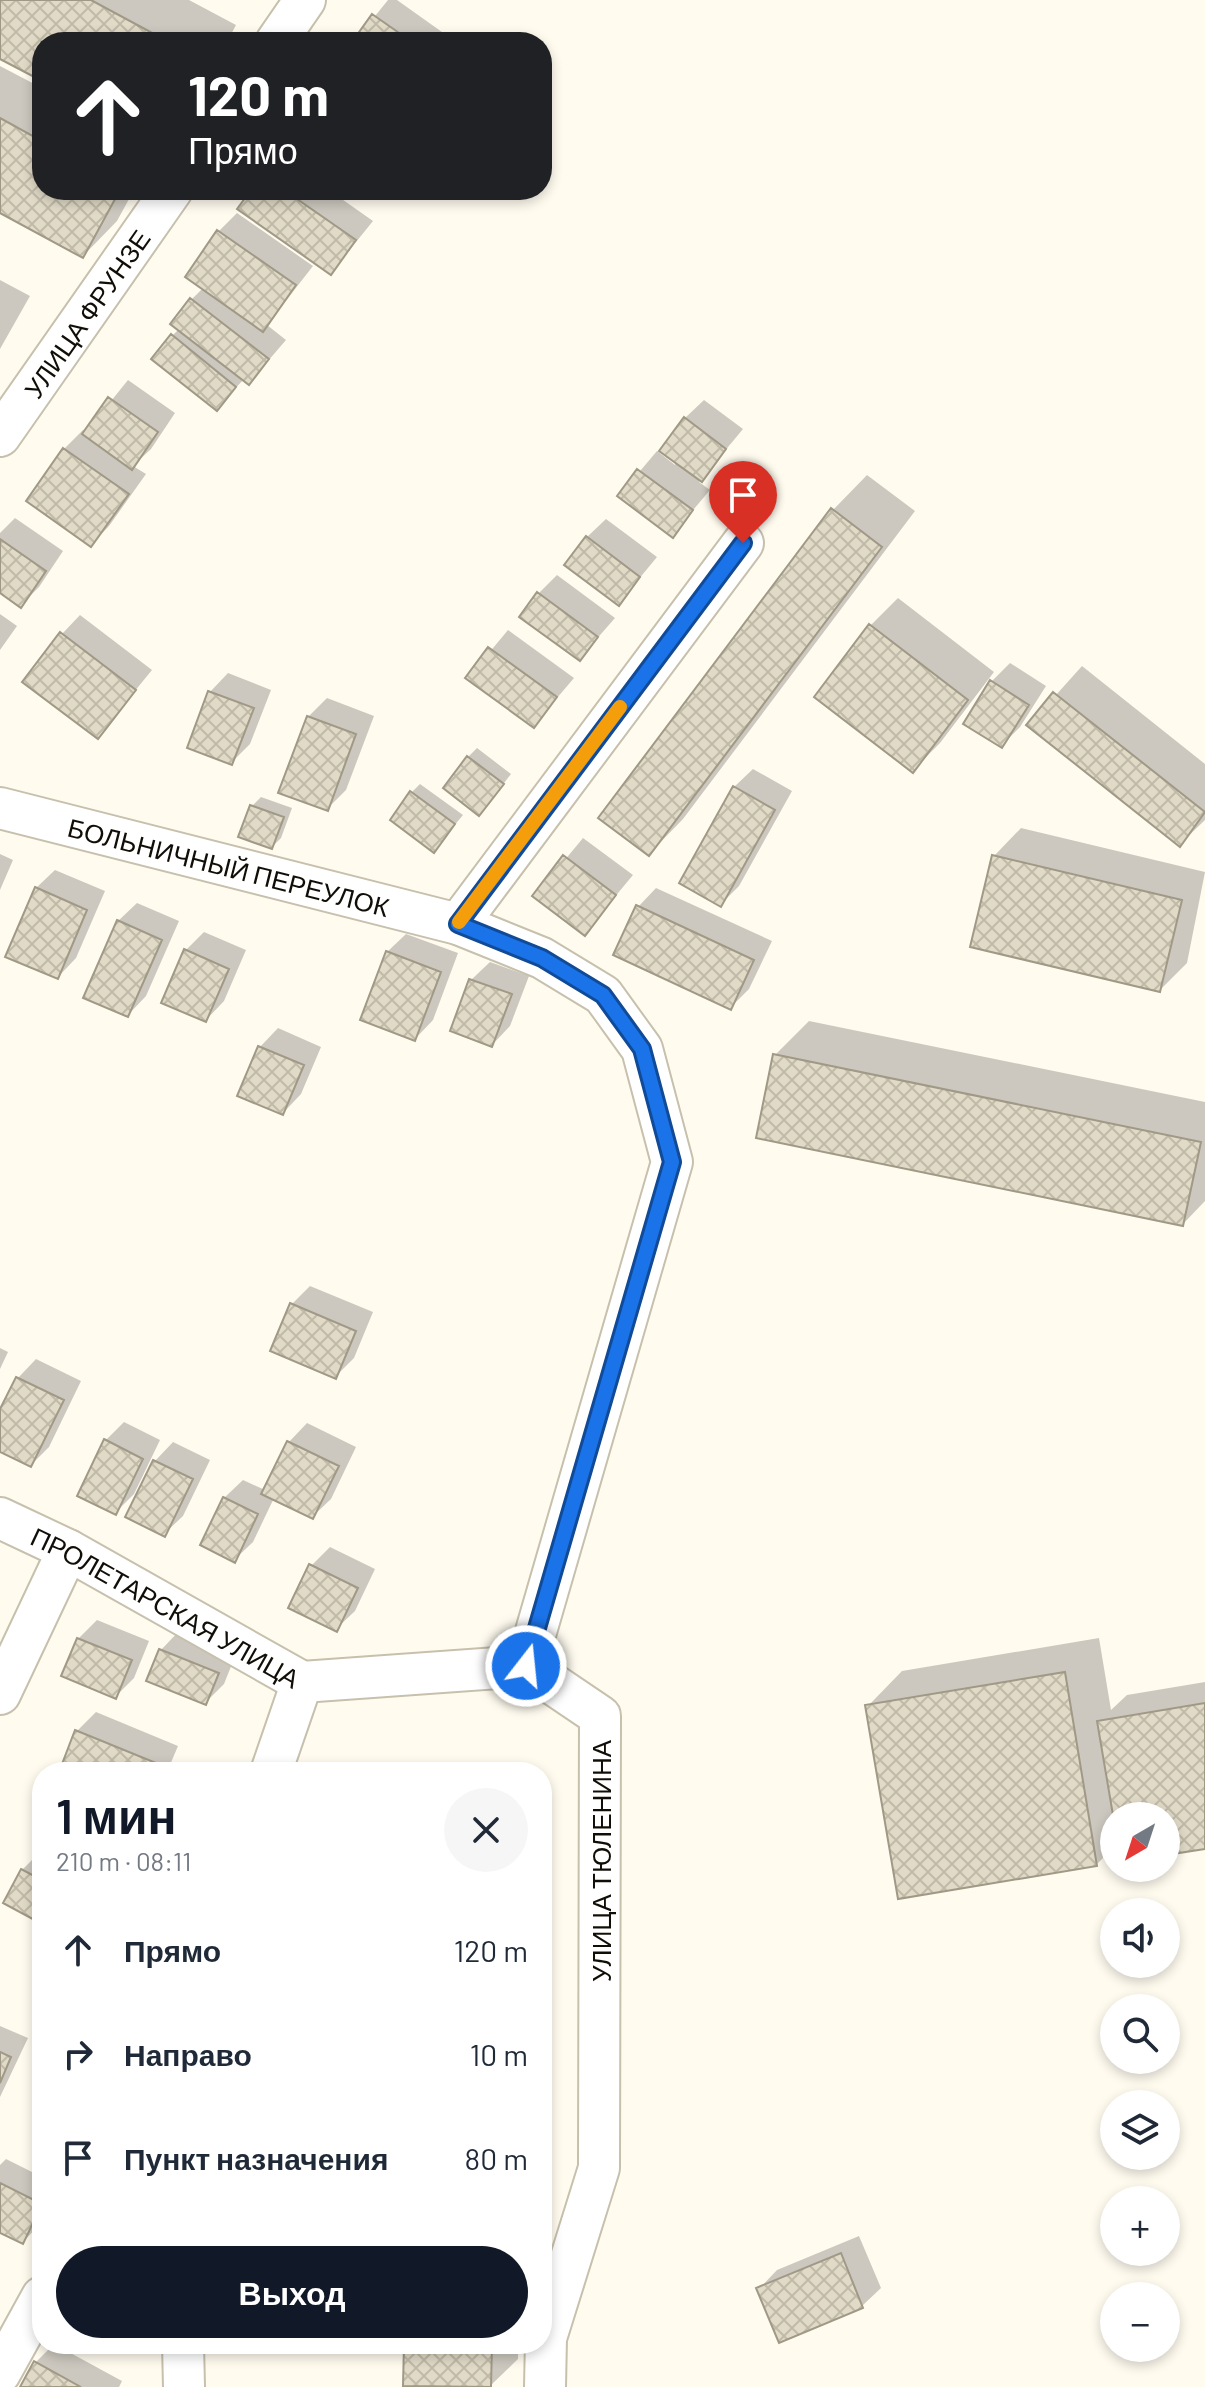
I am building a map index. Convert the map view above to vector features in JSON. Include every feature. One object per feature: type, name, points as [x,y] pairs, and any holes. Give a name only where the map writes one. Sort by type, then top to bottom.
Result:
[{"type":"street","points":[[283,32],[305,0]]},
{"type":"street","name":"УЛИЦА ФРУНЗЕ","points":[[0,436],[165,200]]},
{"type":"street","points":[[458,924],[743,543]]},
{"type":"street","name":"БОЛЬНИЧНЫЙ ПЕРЕУЛОК","points":[[0,808],[458,924],[542,958],[603,995],[642,1049],[672,1162],[526,1666]]},
{"type":"street","name":"ПРОЛЕТАРСКАЯ УЛИЦА","points":[[0,1518],[68,1550],[302,1682],[526,1666]]},
{"type":"street","points":[[0,1694],[68,1550]]},
{"type":"street","name":"УЛИЦА ТЮЛЕНИНА","points":[[526,1666],[600,1716],[599,2168],[552,2319]]},
{"type":"street","points":[[274,1762],[302,1682]]},
{"type":"street","points":[[0,2373],[32,2315]]},
{"type":"street","points":[[183,2354],[184,2387]]},
{"type":"street","name":"УЛИЦА ТЮЛЕНИНА","points":[[545,2387],[546,2354]]},
{"type":"building","points":[[0,0],[91,0],[150,32],[32,32],[32,76],[0,59]]},
{"type":"building","points":[[372,14],[398,32],[359,32]]},
{"type":"building","points":[[0,118],[32,136],[32,200],[115,200],[83,258],[0,213]]},
{"type":"building","points":[[244,200],[298,200],[356,240],[331,275],[237,209]]},
{"type":"building","points":[[217,230],[296,285],[263,332],[185,277]]},
{"type":"building","points":[[190,298],[269,359],[249,385],[170,324]]},
{"type":"building","points":[[171,334],[236,387],[217,411],[151,359]]},
{"type":"building","points":[[108,397],[158,432],[132,470],[82,434]]},
{"type":"building","points":[[684,417],[726,449],[702,482],[659,451]]},
{"type":"building","points":[[63,448],[129,494],[91,547],[26,501]]},
{"type":"building","points":[[637,469],[693,510],[673,538],[617,496]]},
{"type":"building","points":[[831,508],[882,547],[649,856],[598,818]]},
{"type":"building","points":[[586,536],[640,577],[619,606],[564,565]]},
{"type":"building","points":[[0,539],[46,571],[21,608],[0,593]]},
{"type":"building","points":[[537,592],[598,637],[580,661],[519,617]]},
{"type":"building","points":[[869,624],[968,700],[913,773],[814,697]]},
{"type":"building","points":[[60,632],[136,690],[98,739],[22,682]]},
{"type":"building","points":[[488,647],[557,697],[534,728],[465,678]]},
{"type":"building","points":[[990,680],[1029,705],[1002,748],[963,724]]},
{"type":"building","points":[[208,691],[254,708],[232,765],[187,748]]},
{"type":"building","points":[[1053,692],[1205,812],[1180,847],[1026,725]]},
{"type":"building","points":[[307,716],[356,734],[328,811],[278,793]]},
{"type":"building","points":[[467,756],[504,784],[479,816],[443,788]]},
{"type":"building","points":[[733,786],[775,810],[721,907],[679,883]]},
{"type":"building","points":[[410,791],[455,824],[434,853],[390,820]]},
{"type":"building","points":[[250,805],[284,817],[272,849],[238,837]]},
{"type":"building","points":[[563,855],[616,895],[585,936],[532,896]]},
{"type":"building","points":[[992,855],[1182,900],[1160,992],[970,947]]},
{"type":"building","points":[[35,887],[87,910],[58,979],[5,957]]},
{"type":"building","points":[[636,905],[754,960],[731,1010],[613,955]]},
{"type":"building","points":[[117,920],[162,940],[128,1017],[83,998]]},
{"type":"building","points":[[184,949],[229,969],[206,1022],[161,1003]]},
{"type":"building","points":[[386,951],[441,972],[415,1041],[360,1020]]},
{"type":"building","points":[[469,979],[512,994],[492,1047],[450,1031]]},
{"type":"building","points":[[258,1046],[304,1065],[283,1115],[237,1096]]},
{"type":"building","points":[[773,1054],[1201,1142],[1183,1226],[756,1138]]},
{"type":"building","points":[[290,1303],[356,1331],[336,1379],[270,1351]]},
{"type":"building","points":[[16,1377],[64,1400],[31,1467],[0,1452],[0,1409]]},
{"type":"building","points":[[104,1439],[143,1459],[116,1515],[77,1496]]},
{"type":"building","points":[[287,1441],[339,1466],[313,1519],[261,1494]]},
{"type":"building","points":[[153,1460],[193,1479],[165,1537],[125,1517]]},
{"type":"building","points":[[223,1497],[258,1514],[235,1563],[200,1545]]},
{"type":"building","points":[[309,1564],[358,1588],[337,1632],[288,1608]]},
{"type":"building","points":[[77,1638],[132,1660],[116,1699],[61,1676]]},
{"type":"building","points":[[159,1649],[219,1673],[206,1705],[146,1681]]},
{"type":"building","points":[[1065,1672],[1097,1866],[898,1899],[865,1705]]},
{"type":"building","points":[[1205,1703],[1205,1849],[1180,1853],[1180,1802],[1111,1802],[1097,1721]]},
{"type":"building","points":[[75,1730],[154,1762],[63,1762]]},
{"type":"building","points":[[21,1869],[32,1875],[32,1919],[3,1903]]},
{"type":"building","points":[[0,2052],[11,2057],[0,2083]]},
{"type":"building","points":[[0,2183],[32,2199],[32,2225],[23,2244],[0,2233]]},
{"type":"building","points":[[841,2253],[863,2308],[779,2343],[756,2288]]},
{"type":"building","points":[[404,2354],[492,2354],[491,2387],[403,2386]]},
{"type":"building","points":[[34,2361],[81,2387],[20,2387]]},
{"type":"slow traffic","points":[[459,922],[620,707]]},
{"type":"route","points":[[526,1666],[672,1162],[642,1049],[603,995],[542,958],[458,924],[743,543]]}]
